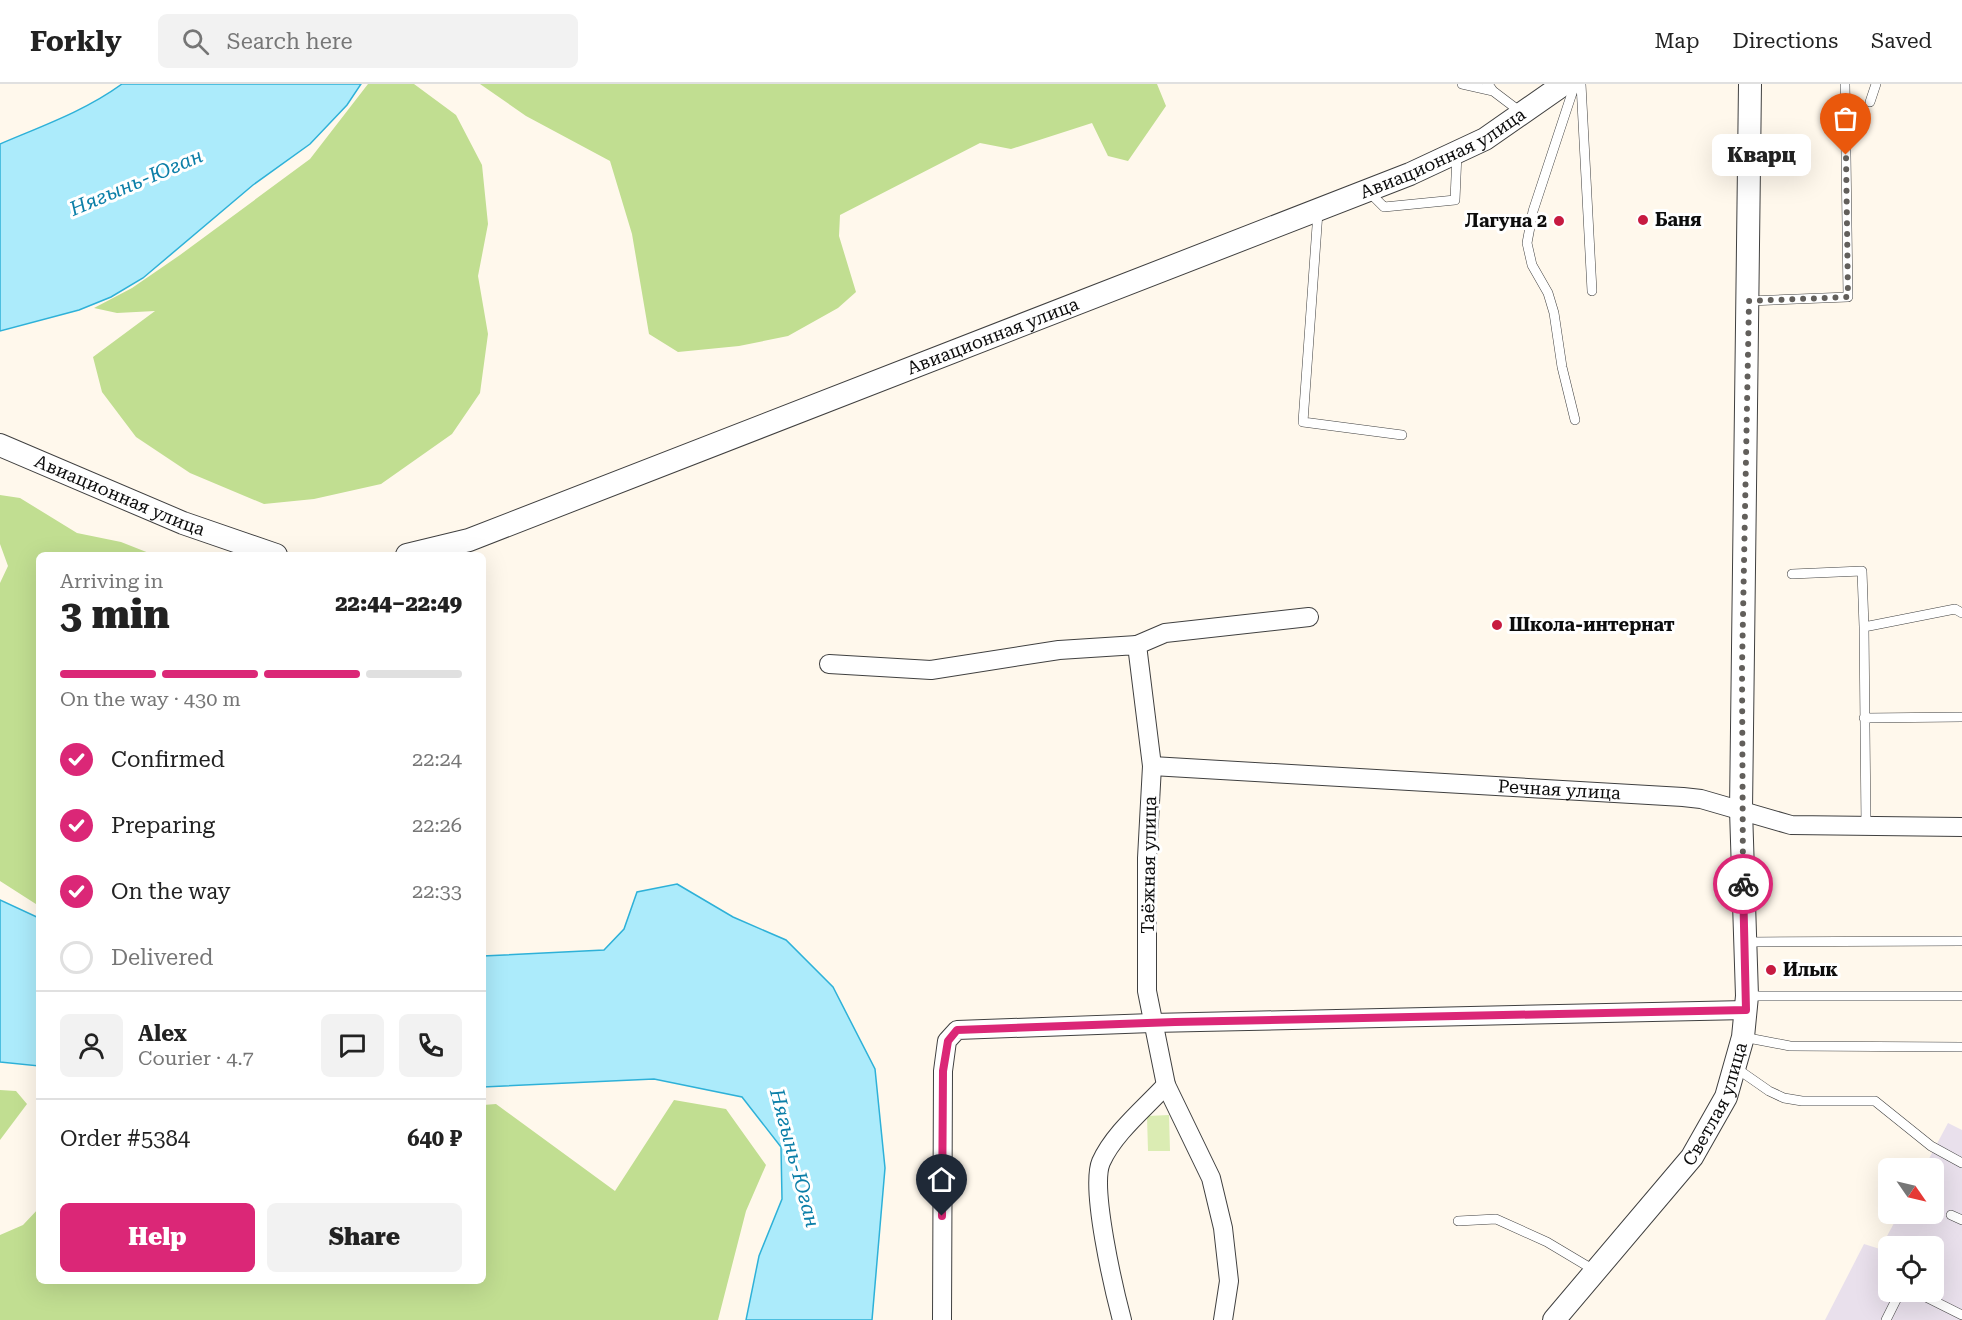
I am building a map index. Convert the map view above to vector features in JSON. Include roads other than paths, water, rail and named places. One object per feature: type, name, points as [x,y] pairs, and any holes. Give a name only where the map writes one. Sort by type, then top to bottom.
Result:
[{"type":"street","name":"Авиационная улица","points":[[419,552],[469,540],[1368,190],[1457,153],[1524,114],[1564,84]]},
{"type":"street","name":"Светлая улица","points":[[1554,1320],[1692,1157],[1726,1097],[1743,1037],[1746,1003],[1741,810],[1750,84]]},
{"type":"street","name":"Авиационная улица","points":[[0,446],[183,523],[267,552]]},
{"type":"street","points":[[829,664],[931,670],[1059,650],[1137,645],[1164,633],[1309,617]]},
{"type":"street","name":"Таёжная улица","points":[[1137,645],[1152,766],[1147,858],[1147,991],[1166,1085],[1211,1178],[1223,1228],[1229,1281],[1223,1320]]},
{"type":"street","name":"Речная улица","points":[[1152,766],[1683,796],[1791,825],[1962,827]]},
{"type":"street","points":[[942,1320],[943,1071],[948,1041],[957,1030],[1746,1003]]},
{"type":"street","points":[[1122,1320],[1115,1294],[1097,1187],[1100,1164],[1110,1147],[1166,1085]]},
{"type":"lane","points":[[1462,84],[1490,87],[1524,114]]},
{"type":"lane","points":[[1575,84],[1537,200],[1527,243],[1532,265],[1548,293],[1554,313],[1562,367],[1575,420]]},
{"type":"lane","points":[[1581,84],[1592,291]]},
{"type":"lane","points":[[1749,301],[1848,297],[1845,84]]},
{"type":"lane","points":[[1870,102],[1876,84]]},
{"type":"lane","points":[[1368,190],[1384,207],[1455,200],[1457,153]]},
{"type":"lane","points":[[1318,210],[1303,422],[1402,435]]},
{"type":"lane","points":[[1792,574],[1862,571],[1866,826]]},
{"type":"lane","points":[[1864,627],[1955,609],[1962,613]]},
{"type":"lane","points":[[1864,718],[1962,717]]},
{"type":"lane","points":[[1745,942],[1962,941]]},
{"type":"lane","points":[[1746,1003],[1962,996]]},
{"type":"lane","points":[[1743,1037],[1791,1046],[1962,1047]]},
{"type":"lane","points":[[1736,1068],[1769,1091],[1784,1098],[1802,1101],[1875,1101],[1931,1146],[1962,1163]]},
{"type":"lane","points":[[1951,1215],[1962,1220]]},
{"type":"lane","points":[[1458,1221],[1497,1220],[1547,1242],[1594,1270]]},
{"type":"lane","points":[[1886,1320],[1895,1302]]},
{"type":"lane","points":[[1936,1302],[1962,1315]]},
{"type":"water","name":"Нягынь-Юган","points":[[122,84],[361,84],[347,105],[310,144],[253,185],[143,278],[111,297],[79,310],[0,331],[0,144],[78,110]]},
{"type":"water","name":"Нягынь-Юган","points":[[677,884],[733,917],[786,940],[833,987],[875,1069],[885,1168],[872,1320],[746,1320],[759,1256],[782,1199],[781,1147],[742,1097],[654,1079],[486,1087],[486,956],[604,950],[624,929],[637,892]]},
{"type":"water","points":[[0,900],[36,917],[36,1066],[0,1062]]},
{"type":"place","name":"Кварц","points":[[1846,155]]},
{"type":"place","name":"Баня","points":[[1643,220]]},
{"type":"place","name":"Лагуна 2","points":[[1559,221]]},
{"type":"place","name":"Школа-интернат","points":[[1497,625]]},
{"type":"place","name":"Илык","points":[[1771,970]]}]
